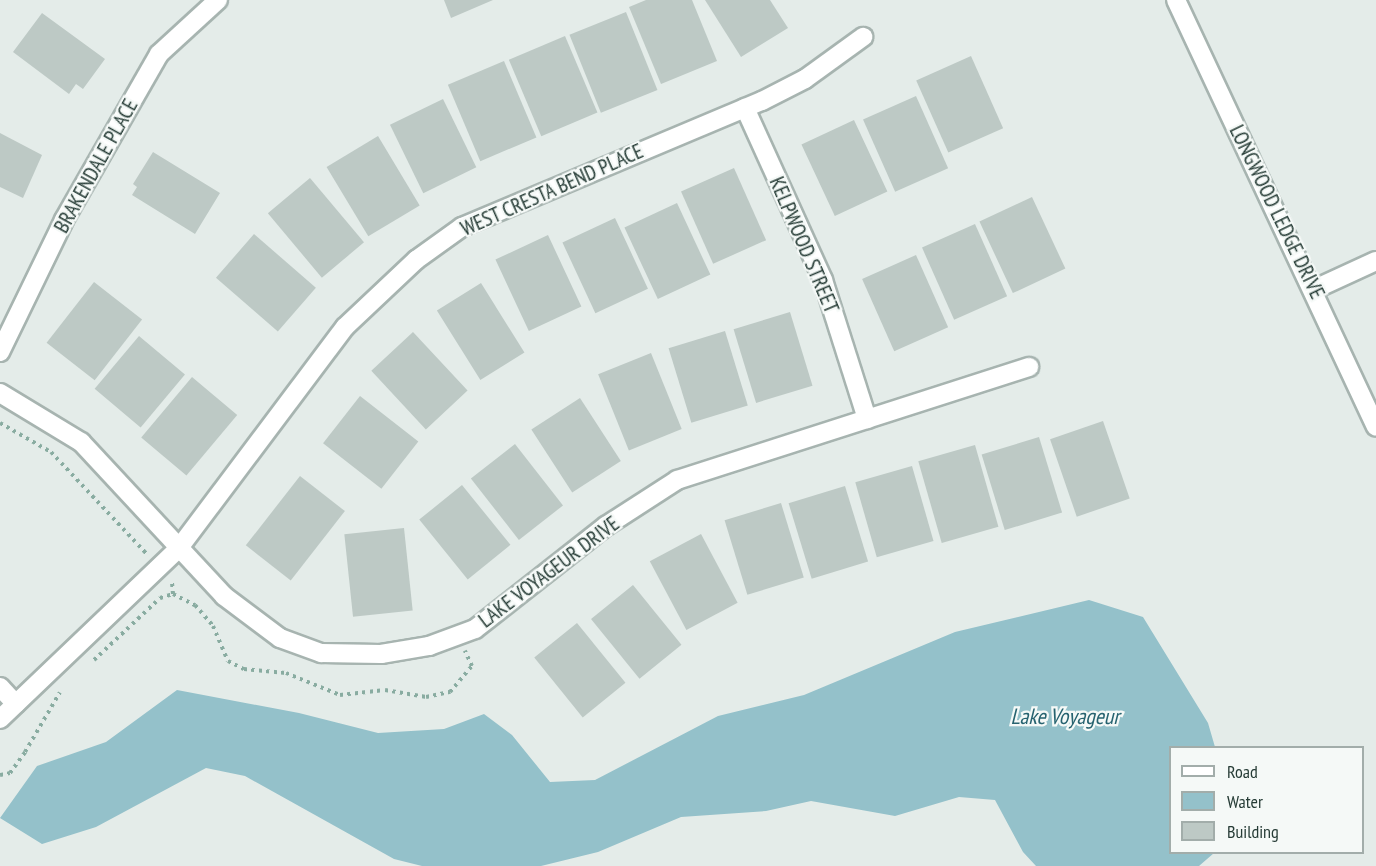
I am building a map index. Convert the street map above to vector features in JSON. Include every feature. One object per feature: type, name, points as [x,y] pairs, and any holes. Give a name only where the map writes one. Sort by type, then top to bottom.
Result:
[{"type":"street","name":"BRAKENDALE PLACE","points":[[0,352],[64,220],[159,54],[218,0]]},
{"type":"street","name":"LONGWOOD LEDGE DRIVE","points":[[1176,0],[1262,185],[1315,289],[1376,426]]},
{"type":"street","name":"WEST CRESTA BEND PLACE","points":[[0,719],[179,548],[345,327],[416,260],[462,227],[745,108],[805,79],[863,37]]},
{"type":"street","name":"KELPWOOD STREET","points":[[745,108],[823,280],[867,419]]},
{"type":"street","points":[[1315,289],[1376,261]]},
{"type":"street","name":"LAKE VOYAGEUR DRIVE","points":[[0,393],[81,441],[224,596],[280,638],[321,653],[381,654],[429,646],[475,629],[606,526],[677,480],[1029,367]]},
{"type":"street","points":[[0,687],[16,704]]},
{"type":"path","points":[[0,423],[51,452],[160,566],[172,582],[173,594],[160,598],[84,669]]},
{"type":"path","points":[[0,775],[10,773],[68,685]]},
{"type":"water","name":"Lake Voyageur","points":[[1089,600],[1143,617],[1208,723],[1215,746],[1169,746],[1169,854],[1213,854],[1199,866],[1036,866],[1023,852],[995,800],[959,797],[895,816],[811,801],[766,811],[681,817],[598,852],[541,866],[422,866],[394,859],[245,776],[206,768],[96,827],[42,844],[0,818],[37,766],[106,742],[177,690],[299,713],[378,733],[444,729],[484,714],[512,735],[550,782],[595,780],[718,716],[804,695],[955,632]]},
{"type":"building","points":[[444,0],[493,0],[451,18]]},
{"type":"building","points":[[646,0],[692,0],[717,61],[661,84],[629,7]]},
{"type":"building","points":[[705,0],[770,0],[788,28],[741,57]]},
{"type":"building","points":[[626,12],[657,90],[601,113],[569,35]]},
{"type":"building","points":[[42,13],[105,59],[83,89],[76,84],[69,94],[13,52]]},
{"type":"building","points":[[565,36],[597,112],[541,136],[509,60]]},
{"type":"building","points":[[971,56],[1003,128],[948,153],[916,80]]},
{"type":"building","points":[[504,61],[536,137],[480,161],[448,85]]},
{"type":"building","points":[[916,96],[948,168],[895,192],[863,120]]},
{"type":"building","points":[[443,99],[476,167],[423,193],[390,125]]},
{"type":"building","points":[[854,120],[887,192],[835,216],[801,145]]},
{"type":"building","points":[[0,133],[42,155],[23,198],[0,187]]},
{"type":"building","points":[[378,136],[420,205],[368,236],[327,167]]},
{"type":"building","points":[[153,152],[220,193],[195,234],[132,195],[137,187],[133,184]]},
{"type":"building","points":[[734,168],[766,240],[713,264],[681,192]]},
{"type":"building","points":[[310,178],[364,242],[322,278],[268,213]]},
{"type":"building","points":[[1032,197],[1065,269],[1013,293],[979,222]]},
{"type":"building","points":[[677,203],[710,275],[658,299],[624,228]]},
{"type":"building","points":[[615,218],[648,289],[595,313],[562,243]]},
{"type":"building","points":[[975,224],[1007,296],[954,320],[922,248]]},
{"type":"building","points":[[254,234],[316,288],[278,332],[216,278]]},
{"type":"building","points":[[548,235],[581,307],[529,331],[495,260]]},
{"type":"building","points":[[916,255],[948,327],[894,351],[862,279]]},
{"type":"building","points":[[94,282],[142,320],[95,380],[47,343]]},
{"type":"building","points":[[481,283],[524,353],[480,380],[437,311]]},
{"type":"building","points":[[790,312],[813,386],[756,403],[734,329]]},
{"type":"building","points":[[725,331],[748,406],[691,423],[669,348]]},
{"type":"building","points":[[413,332],[468,391],[426,429],[371,371]]},
{"type":"building","points":[[139,336],[185,375],[141,427],[95,389]]},
{"type":"building","points":[[651,353],[682,429],[629,450],[598,374]]},
{"type":"building","points":[[192,377],[237,415],[186,475],[141,438]]},
{"type":"building","points":[[360,396],[418,442],[381,489],[323,443]]},
{"type":"building","points":[[580,398],[621,461],[572,492],[531,430]]},
{"type":"building","points":[[1103,421],[1130,499],[1077,517],[1050,439]]},
{"type":"building","points":[[1039,437],[1062,513],[1005,530],[982,455]]},
{"type":"building","points":[[515,444],[563,505],[519,540],[471,478]]},
{"type":"building","points":[[975,445],[998,527],[942,543],[918,461]]},
{"type":"building","points":[[912,466],[933,541],[877,557],[855,482]]},
{"type":"building","points":[[300,476],[345,511],[291,580],[246,545]]},
{"type":"building","points":[[462,485],[510,545],[468,579],[419,520]]},
{"type":"building","points":[[845,486],[868,562],[812,579],[789,503]]},
{"type":"building","points":[[781,503],[804,578],[747,595],[725,520]]},
{"type":"building","points":[[404,528],[413,611],[353,617],[344,534]]},
{"type":"building","points":[[701,534],[738,603],[686,630],[650,561]]},
{"type":"building","points":[[633,585],[681,645],[639,679],[591,619]]},
{"type":"building","points":[[577,623],[625,683],[583,717],[534,658]]}]
